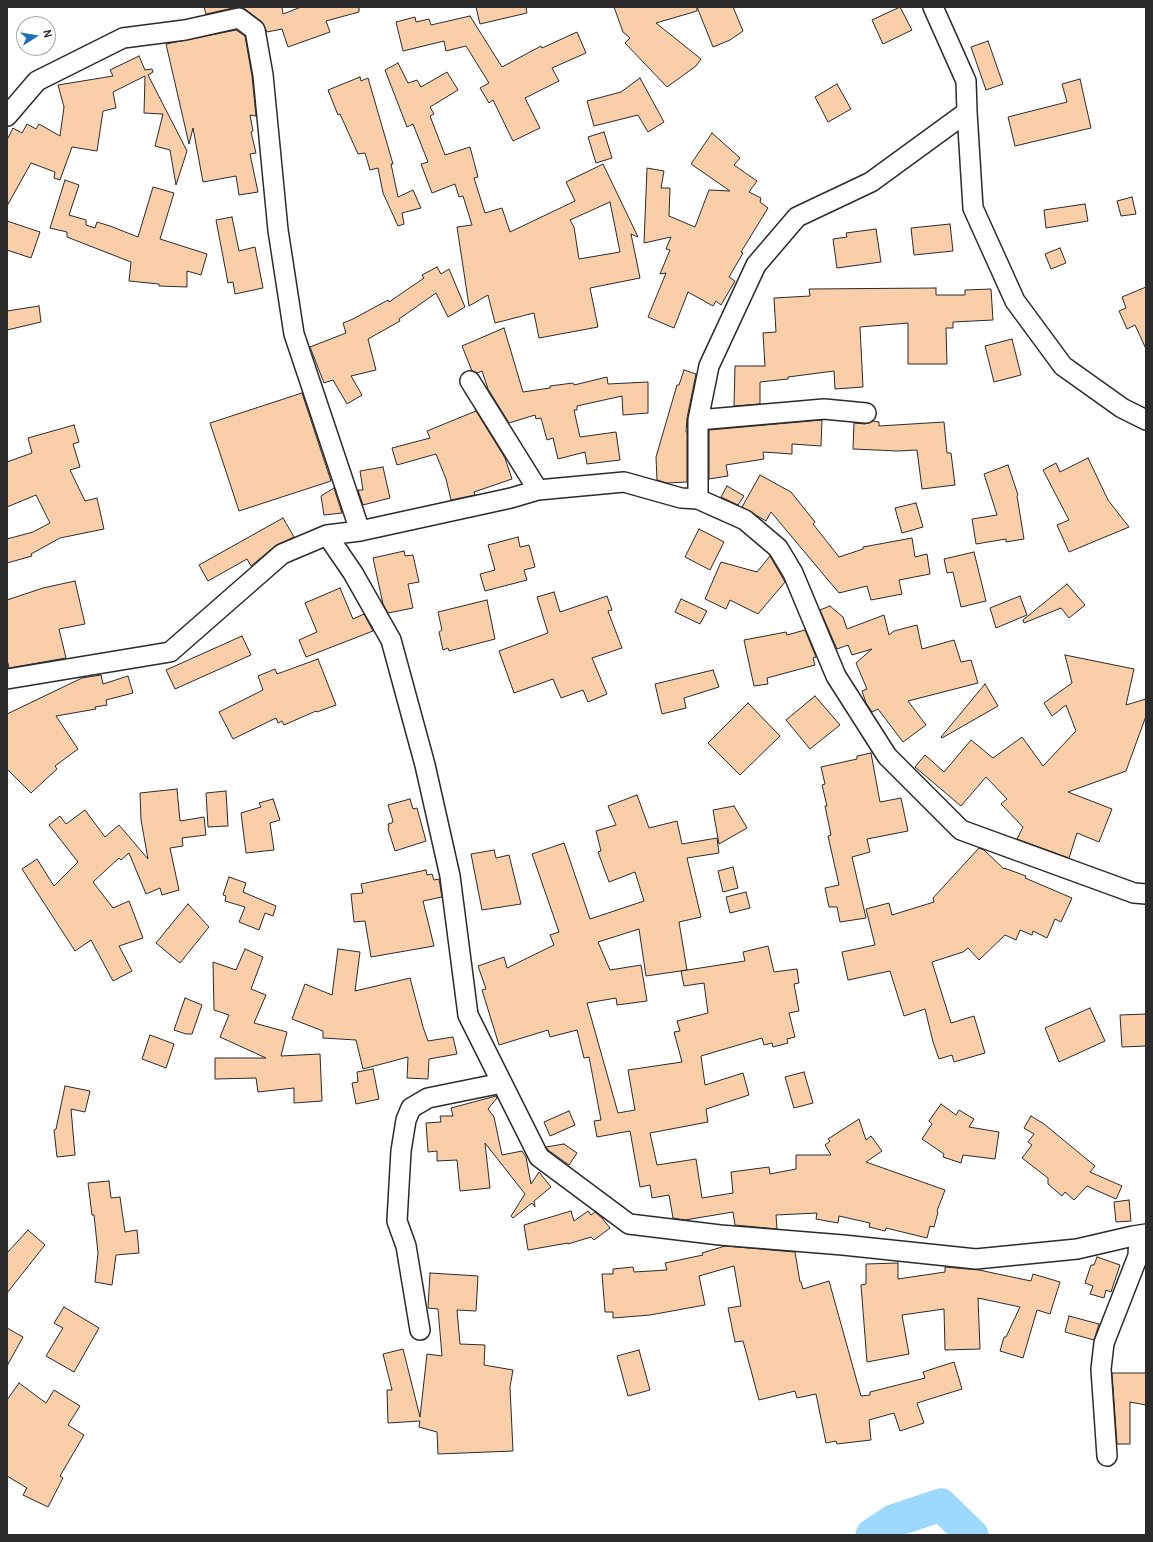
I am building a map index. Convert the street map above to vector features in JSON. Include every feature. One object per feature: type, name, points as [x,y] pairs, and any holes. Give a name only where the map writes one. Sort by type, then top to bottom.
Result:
[{"type":"street","points":[[933,7],[966,81],[973,208],[1015,301],[1063,366],[1122,408],[1146,420]]},
{"type":"street","points":[[7,116],[38,81],[123,38],[185,30],[239,18],[255,30],[263,75],[278,230],[294,334],[360,531]]},
{"type":"street","points":[[698,499],[698,420],[709,366],[756,265],[797,217],[871,182],[967,112]]},
{"type":"street","points":[[470,381],[538,490]]},
{"type":"street","points":[[698,420],[824,409],[866,413]]},
{"type":"street","points":[[7,679],[170,652],[282,554],[327,535],[360,531],[510,498],[538,490],[624,482],[680,498],[698,499],[745,520],[778,548],[793,573],[836,676],[887,756],[961,830],[1134,893],[1146,894]]},
{"type":"street","points":[[327,535],[354,573],[391,640],[426,765],[450,876],[468,1015],[540,1157],[629,1224],[720,1235],[843,1244],[976,1259],[1077,1249],[1142,1235],[1138,1256],[1104,1343],[1101,1368],[1107,1456]]},
{"type":"street","points":[[420,1330],[406,1246],[397,1221],[398,1193],[406,1120],[411,1108],[428,1098],[502,1084]]},
{"type":"building","points":[[204,7],[237,7],[206,14]]},
{"type":"building","points":[[237,7],[282,7],[283,14],[301,7],[359,7],[359,12],[326,21],[330,32],[288,47],[282,29],[267,32],[262,22],[245,9]]},
{"type":"building","points":[[476,7],[526,7],[527,13],[480,24]]},
{"type":"building","points":[[614,7],[697,7],[697,11],[656,23],[701,59],[696,66],[667,87],[625,43],[630,38],[623,32]]},
{"type":"building","points":[[697,7],[733,7],[743,31],[730,40],[713,47]]},
{"type":"building","points":[[900,7],[912,30],[883,44],[872,20]]},
{"type":"building","points":[[470,16],[502,67],[541,46],[542,48],[577,32],[586,53],[552,68],[559,81],[525,98],[540,128],[513,141],[493,100],[489,103],[480,88],[489,83],[466,46],[446,51],[444,41],[403,51],[396,22],[415,17],[416,22],[429,19],[431,25]]},
{"type":"building","points":[[236,30],[245,36],[252,76],[256,116],[250,115],[253,131],[251,132],[256,153],[250,154],[258,192],[239,195],[236,176],[203,182],[193,128],[189,144],[166,44]]},
{"type":"building","points":[[988,41],[1003,84],[986,90],[971,47]]},
{"type":"building","points":[[139,56],[145,70],[152,69],[153,72],[148,75],[187,151],[176,185],[170,150],[155,146],[163,114],[144,113],[145,76],[113,92],[116,108],[103,111],[97,151],[72,147],[60,180],[54,178],[55,172],[31,163],[7,206],[7,140],[13,128],[22,133],[27,124],[36,129],[39,124],[60,136],[64,107],[58,85],[113,76],[110,70]]},
{"type":"building","points":[[398,63],[408,83],[417,80],[421,87],[447,72],[458,90],[430,107],[434,114],[430,116],[445,155],[470,147],[478,177],[474,178],[485,213],[502,208],[510,232],[575,201],[566,182],[603,164],[638,237],[631,234],[640,278],[590,288],[598,327],[539,338],[534,313],[495,323],[488,295],[469,306],[457,227],[472,225],[463,196],[459,197],[455,184],[432,193],[421,164],[428,162],[413,124],[407,127],[385,70]],"holes":[[[610,202],[620,252],[579,259],[574,227],[570,220]]]},
{"type":"building","points":[[360,77],[361,81],[368,78],[393,164],[391,164],[398,197],[413,190],[421,208],[402,213],[404,224],[398,226],[383,193],[378,168],[370,170],[365,153],[358,154],[340,114],[338,115],[328,90]]},
{"type":"building","points":[[640,78],[664,122],[648,132],[638,115],[594,126],[587,101],[621,92]]},
{"type":"building","points":[[1080,79],[1091,128],[1015,146],[1008,117],[1067,102],[1062,84]]},
{"type":"building","points":[[837,84],[851,109],[828,122],[815,97]]},
{"type":"building","points":[[604,132],[612,158],[596,163],[588,137]]},
{"type":"building","points":[[712,133],[740,158],[734,165],[757,181],[749,192],[761,198],[760,202],[768,208],[741,252],[743,253],[729,277],[735,281],[721,305],[716,301],[713,306],[688,292],[674,328],[648,317],[666,273],[660,274],[670,250],[666,249],[671,237],[644,243],[647,168],[664,171],[661,188],[670,188],[669,216],[695,227],[709,190],[730,191],[691,164]]},
{"type":"building","points":[[65,180],[79,185],[69,215],[86,220],[86,225],[95,228],[97,222],[138,237],[153,187],[174,193],[160,239],[207,254],[201,275],[187,271],[187,287],[159,286],[159,284],[129,281],[131,262],[67,237],[67,232],[50,228]]},
{"type":"building","points":[[1132,197],[1136,214],[1121,216],[1117,201]]},
{"type":"building","points":[[1085,204],[1088,221],[1046,228],[1044,210]]},
{"type":"building","points":[[232,217],[239,251],[255,247],[263,288],[235,294],[233,282],[228,283],[216,220]]},
{"type":"building","points":[[7,221],[40,232],[31,258],[7,250]]},
{"type":"building","points":[[950,224],[953,251],[914,255],[911,228]]},
{"type":"building","points":[[876,229],[881,262],[837,268],[833,239],[847,237],[846,233]]},
{"type":"building","points":[[1060,248],[1066,263],[1051,269],[1045,254]]},
{"type":"building","points":[[437,267],[441,274],[449,269],[465,307],[448,317],[436,293],[399,319],[400,321],[368,339],[376,370],[351,376],[362,395],[347,404],[333,380],[324,383],[310,347],[346,333],[343,323],[388,300],[389,302],[424,278],[422,275]]},
{"type":"building","points":[[1146,287],[1146,349],[1135,325],[1127,329],[1119,311],[1126,308],[1122,297]]},
{"type":"building","points":[[936,288],[936,295],[965,295],[965,290],[991,289],[993,320],[953,322],[953,328],[946,328],[947,364],[908,364],[908,323],[860,327],[863,387],[835,389],[834,371],[788,377],[788,379],[760,382],[760,404],[734,406],[735,366],[765,366],[763,333],[776,332],[774,298],[810,296],[809,289]]},
{"type":"building","points":[[39,306],[41,322],[7,330],[7,311]]},
{"type":"building","points":[[504,328],[523,392],[550,388],[550,386],[573,383],[574,385],[607,377],[608,384],[648,382],[648,413],[623,415],[622,396],[577,406],[577,410],[574,410],[580,437],[616,432],[620,460],[587,464],[585,452],[558,459],[553,438],[547,440],[541,418],[536,419],[535,415],[509,423],[488,389],[482,371],[477,373],[472,371],[462,346]]},
{"type":"building","points":[[1012,339],[1021,375],[994,382],[985,346]]},
{"type":"building","points":[[684,370],[696,374],[687,418],[687,482],[667,483],[657,480],[656,457],[677,385],[679,385]]},
{"type":"building","points":[[302,393],[331,481],[239,511],[210,423]]},
{"type":"building","points":[[476,411],[505,458],[512,479],[474,492],[475,495],[451,500],[446,479],[436,454],[397,465],[392,448],[430,438],[427,431]]},
{"type":"building","points":[[822,420],[821,446],[792,444],[792,454],[763,452],[764,459],[726,465],[728,476],[709,479],[709,430]]},
{"type":"building","points":[[873,421],[879,422],[879,426],[944,422],[947,453],[951,453],[955,485],[922,489],[917,450],[898,451],[853,449],[854,423],[865,424]]},
{"type":"building","points":[[74,425],[79,442],[73,444],[80,467],[70,470],[85,501],[97,498],[104,529],[60,538],[31,554],[32,556],[7,563],[7,539],[33,532],[50,523],[36,495],[7,507],[7,462],[32,453],[28,438]]},
{"type":"building","points":[[1088,458],[1108,500],[1129,527],[1069,552],[1057,525],[1069,520],[1043,470],[1056,463],[1060,472]]},
{"type":"building","points":[[1008,465],[1018,495],[1024,539],[1006,542],[1006,539],[976,544],[972,519],[997,515],[984,474]]},
{"type":"building","points":[[383,467],[390,498],[363,505],[358,490],[363,490],[360,471]]},
{"type":"building","points":[[760,475],[791,492],[815,522],[813,524],[839,557],[863,549],[863,547],[912,538],[915,557],[927,554],[930,574],[899,580],[902,594],[871,600],[867,586],[839,593],[771,512],[766,521],[742,507]]},
{"type":"building","points":[[727,486],[744,496],[738,505],[721,497]]},
{"type":"building","points":[[334,488],[342,513],[324,515],[321,496]]},
{"type":"building","points":[[916,503],[923,527],[902,533],[895,508]]},
{"type":"building","points":[[283,518],[294,537],[275,546],[251,566],[247,559],[208,581],[199,565]]},
{"type":"building","points":[[699,529],[724,542],[710,570],[685,557]]},
{"type":"building","points":[[518,537],[520,547],[529,545],[535,567],[524,570],[527,580],[485,591],[480,574],[495,570],[488,545]]},
{"type":"building","points":[[404,551],[405,556],[413,555],[419,582],[408,584],[413,608],[388,613],[383,604],[373,558]]},
{"type":"building","points":[[974,552],[986,601],[961,607],[953,572],[947,573],[944,559]]},
{"type":"building","points":[[770,556],[785,582],[758,614],[730,600],[726,609],[705,599],[721,562],[757,572]]},
{"type":"building","points":[[75,581],[85,624],[59,629],[66,658],[9,668],[7,659],[7,600],[43,588]]},
{"type":"building","points":[[1067,584],[1085,605],[1069,618],[1061,608],[1024,623],[1023,620]]},
{"type":"building","points":[[340,588],[353,619],[364,614],[373,631],[306,657],[299,640],[317,632],[305,603]]},
{"type":"building","points":[[554,592],[560,612],[607,596],[612,610],[608,611],[622,648],[592,658],[607,694],[588,702],[583,690],[561,698],[553,679],[514,693],[499,651],[548,633],[537,597]]},
{"type":"building","points":[[1020,596],[1027,615],[996,628],[990,608]]},
{"type":"building","points":[[681,599],[707,611],[700,624],[675,612]]},
{"type":"building","points":[[487,600],[495,639],[449,651],[448,648],[443,650],[439,632],[442,630],[438,612]]},
{"type":"building","points":[[830,606],[843,617],[847,629],[884,615],[889,635],[894,631],[917,625],[922,649],[954,640],[961,662],[971,660],[978,683],[908,701],[926,725],[903,742],[878,709],[872,712],[866,703],[862,691],[867,689],[856,663],[872,649],[852,655],[848,645],[837,649],[820,610]]},
{"type":"building","points":[[805,630],[816,657],[813,658],[815,665],[767,678],[768,684],[754,686],[744,640],[786,632],[787,635]]},
{"type":"building","points":[[242,636],[251,655],[175,689],[166,670]]},
{"type":"building","points":[[1065,655],[1134,669],[1126,705],[1146,699],[1146,716],[1126,771],[1068,792],[1112,809],[1099,842],[1077,833],[1069,858],[1017,839],[1023,827],[1001,804],[1007,799],[986,777],[961,806],[915,767],[925,755],[944,772],[971,740],[993,758],[1022,737],[1043,766],[1076,731],[1066,705],[1052,716],[1044,703],[1072,683]]},
{"type":"building","points":[[318,659],[336,705],[317,712],[316,711],[284,725],[282,721],[278,723],[276,718],[233,739],[219,712],[263,690],[258,676],[275,669],[277,674]]},
{"type":"building","points":[[713,670],[719,687],[684,698],[686,708],[662,714],[655,684]]},
{"type":"building","points":[[101,675],[103,684],[128,676],[133,693],[106,700],[107,705],[95,707],[96,709],[56,716],[78,749],[55,766],[57,769],[31,793],[7,769],[7,714],[82,678]]},
{"type":"building","points":[[985,684],[998,706],[942,738],[941,737]]},
{"type":"building","points":[[815,696],[840,725],[810,749],[786,720]]},
{"type":"building","points":[[748,703],[780,736],[740,775],[708,743]]},
{"type":"building","points":[[871,753],[880,802],[901,798],[908,831],[867,839],[870,852],[852,857],[866,918],[840,922],[837,907],[829,907],[825,888],[839,885],[828,836],[831,835],[825,806],[827,806],[822,785],[825,784],[821,767],[857,759],[857,756]]},
{"type":"building","points":[[177,789],[180,821],[204,817],[206,835],[182,838],[183,846],[170,848],[179,890],[162,895],[160,888],[146,894],[129,853],[121,860],[119,858],[93,882],[113,908],[129,901],[143,938],[119,946],[132,971],[113,981],[91,940],[75,951],[22,869],[37,859],[54,886],[78,862],[49,825],[60,816],[66,824],[85,810],[105,837],[119,825],[148,859],[141,820],[140,793]]},
{"type":"building","points":[[226,791],[228,826],[208,827],[206,793]]},
{"type":"building","points":[[637,795],[649,828],[677,821],[682,844],[717,838],[719,853],[687,858],[701,917],[679,922],[687,970],[646,976],[639,929],[598,942],[610,970],[641,965],[647,1001],[617,1005],[616,998],[587,1003],[618,1113],[635,1110],[628,1070],[682,1062],[674,1032],[680,1031],[677,1021],[708,1013],[704,983],[684,986],[681,971],[745,961],[743,952],[768,946],[774,972],[797,969],[799,983],[794,984],[799,1011],[789,1013],[795,1037],[787,1039],[788,1043],[773,1047],[772,1043],[764,1045],[762,1038],[701,1056],[705,1085],[743,1073],[749,1095],[706,1109],[708,1122],[650,1133],[657,1165],[696,1159],[702,1198],[733,1193],[731,1172],[769,1167],[770,1174],[796,1169],[796,1155],[831,1155],[825,1145],[830,1141],[828,1139],[859,1119],[866,1140],[871,1136],[882,1151],[866,1162],[945,1190],[937,1211],[934,1227],[930,1226],[927,1238],[886,1228],[885,1231],[869,1227],[870,1223],[839,1216],[838,1223],[816,1219],[817,1213],[776,1215],[777,1229],[735,1225],[733,1212],[685,1220],[673,1218],[669,1195],[652,1198],[650,1185],[640,1187],[630,1131],[597,1137],[594,1121],[601,1120],[589,1057],[584,1058],[577,1030],[550,1037],[548,1030],[499,1045],[482,990],[486,989],[478,966],[504,957],[507,968],[554,945],[550,935],[559,932],[532,854],[564,843],[590,919],[644,901],[635,872],[609,882],[598,852],[601,851],[596,831],[616,825],[608,806]]},
{"type":"building","points":[[273,799],[280,820],[270,823],[274,850],[246,853],[241,813],[261,807],[259,803]]},
{"type":"building","points":[[410,799],[413,809],[417,808],[426,841],[395,851],[388,829],[388,824],[392,823],[393,821],[388,805]]},
{"type":"building","points":[[734,806],[747,828],[719,844],[713,810]]},
{"type":"building","points":[[979,848],[984,850],[1004,869],[1026,876],[1025,878],[1072,898],[1061,922],[1055,919],[1047,938],[1033,931],[1032,935],[1020,930],[1016,940],[1005,935],[979,960],[968,948],[963,952],[932,962],[951,1023],[974,1016],[985,1053],[954,1062],[952,1055],[939,1059],[925,1009],[904,1016],[890,971],[848,980],[842,952],[875,945],[866,909],[889,903],[892,915],[934,902],[933,898]]},
{"type":"building","points":[[494,850],[496,858],[509,855],[521,904],[482,910],[471,854]]},
{"type":"building","points":[[733,867],[738,888],[723,892],[718,871]]},
{"type":"building","points":[[426,870],[427,875],[432,874],[434,880],[439,879],[442,897],[423,901],[434,946],[371,957],[365,921],[354,922],[351,894],[363,893],[361,884]]},
{"type":"building","points":[[229,877],[246,883],[243,892],[276,906],[273,916],[265,913],[259,930],[239,922],[245,907],[225,901],[226,896],[223,895]]},
{"type":"building","points":[[746,892],[750,908],[730,913],[726,897]]},
{"type":"building","points":[[188,904],[209,927],[180,963],[156,943]]},
{"type":"building","points":[[245,949],[263,957],[251,989],[266,995],[254,1023],[287,1032],[281,1056],[320,1054],[322,1101],[294,1103],[294,1088],[258,1092],[256,1078],[215,1079],[215,1058],[266,1058],[220,1037],[229,1015],[214,1010],[213,962],[236,970]]},
{"type":"building","points":[[338,949],[360,952],[355,991],[410,978],[428,1041],[453,1037],[457,1054],[429,1059],[428,1079],[407,1078],[408,1057],[363,1069],[356,1040],[323,1038],[323,1031],[292,1019],[305,984],[332,995]]},
{"type":"building","points":[[185,998],[202,1005],[192,1034],[186,1034],[174,1030]]},
{"type":"building","points":[[1090,1008],[1105,1041],[1059,1062],[1045,1028]]},
{"type":"building","points":[[1146,1014],[1146,1046],[1122,1047],[1120,1015]]},
{"type":"building","points":[[150,1035],[174,1044],[166,1068],[142,1059]]},
{"type":"building","points":[[373,1069],[379,1099],[356,1104],[352,1083],[358,1082],[357,1072]]},
{"type":"building","points":[[804,1072],[813,1103],[794,1108],[785,1077]]},
{"type":"building","points":[[65,1086],[90,1091],[85,1112],[71,1109],[75,1155],[57,1157],[54,1130],[56,1129]]},
{"type":"building","points":[[496,1096],[497,1098],[488,1109],[494,1117],[502,1155],[522,1151],[526,1157],[531,1184],[539,1172],[551,1187],[534,1201],[535,1207],[532,1203],[513,1218],[511,1216],[525,1194],[485,1143],[490,1188],[460,1191],[457,1160],[437,1161],[437,1151],[428,1152],[426,1123],[441,1122],[440,1116],[453,1116],[451,1108]]},
{"type":"building","points":[[941,1104],[956,1115],[959,1110],[974,1119],[969,1127],[999,1132],[995,1159],[963,1155],[961,1163],[943,1157],[944,1154],[922,1139],[932,1124],[929,1121]]},
{"type":"building","points":[[569,1111],[575,1125],[550,1136],[544,1122]]},
{"type":"building","points":[[1031,1116],[1044,1124],[1095,1166],[1090,1172],[1122,1186],[1116,1199],[1087,1186],[1074,1200],[1065,1192],[1062,1196],[1048,1184],[1048,1178],[1022,1158],[1032,1145],[1028,1142],[1034,1134],[1024,1128]]},
{"type":"building","points":[[564,1144],[577,1153],[569,1165],[546,1147]]},
{"type":"building","points":[[109,1181],[111,1198],[120,1197],[125,1232],[137,1230],[139,1253],[116,1255],[112,1285],[95,1282],[98,1253],[94,1215],[92,1215],[88,1183]]},
{"type":"building","points":[[1129,1200],[1131,1221],[1116,1222],[1114,1202]]},
{"type":"building","points":[[571,1211],[574,1221],[588,1211],[591,1215],[595,1212],[610,1228],[594,1240],[591,1237],[568,1244],[528,1250],[524,1225]]},
{"type":"building","points":[[28,1230],[45,1245],[7,1293],[7,1253]]},
{"type":"building","points":[[725,1246],[795,1252],[800,1282],[803,1289],[829,1281],[861,1396],[870,1395],[870,1392],[925,1378],[923,1372],[954,1362],[962,1389],[917,1403],[924,1423],[900,1431],[894,1413],[869,1420],[871,1440],[837,1444],[836,1441],[826,1443],[816,1394],[797,1398],[795,1391],[759,1400],[743,1341],[735,1342],[728,1308],[741,1306],[734,1266],[699,1276],[705,1305],[650,1315],[613,1318],[613,1312],[605,1312],[602,1274],[613,1274],[613,1269],[633,1267],[634,1272],[667,1270],[665,1263],[703,1255],[702,1253]]},
{"type":"building","points":[[1097,1257],[1120,1265],[1111,1292],[1106,1290],[1104,1298],[1090,1294],[1093,1286],[1085,1283],[1091,1265],[1094,1265]]},
{"type":"building","points":[[898,1263],[898,1279],[945,1272],[945,1267],[979,1270],[1031,1281],[1033,1274],[1060,1282],[1050,1314],[1037,1310],[1023,1358],[1000,1351],[1004,1337],[1006,1337],[1020,1307],[978,1298],[980,1349],[945,1350],[944,1309],[902,1315],[909,1354],[867,1362],[861,1285],[866,1284],[866,1264]]},
{"type":"building","points":[[430,1273],[478,1276],[476,1311],[457,1310],[460,1344],[485,1345],[484,1365],[513,1370],[510,1387],[513,1451],[438,1454],[437,1432],[419,1427],[420,1421],[388,1423],[387,1390],[392,1390],[383,1354],[403,1349],[420,1417],[427,1354],[442,1356],[438,1309],[428,1308]]},
{"type":"building","points":[[64,1307],[99,1328],[74,1372],[46,1356],[63,1328],[54,1323]]},
{"type":"building","points":[[1069,1316],[1099,1324],[1094,1340],[1065,1332]]},
{"type":"building","points":[[7,1328],[23,1337],[7,1366]]},
{"type":"building","points":[[639,1350],[650,1390],[628,1396],[617,1356]]},
{"type":"building","points":[[1112,1373],[1146,1373],[1146,1405],[1130,1402],[1130,1444],[1117,1444]]},
{"type":"building","points":[[19,1383],[46,1403],[54,1390],[80,1406],[68,1425],[84,1435],[60,1476],[63,1478],[48,1507],[23,1495],[27,1488],[7,1476],[7,1400]]},
{"type":"waterway","points":[[872,1535],[893,1521],[941,1505],[972,1535]]}]
